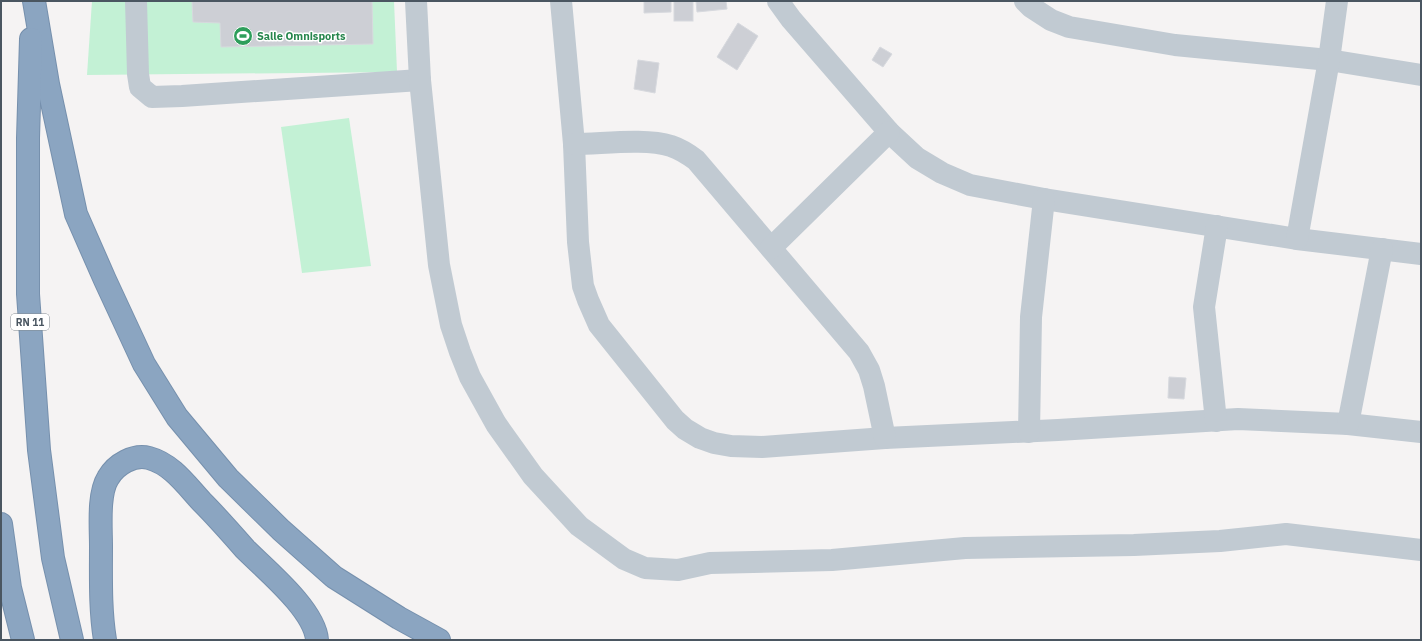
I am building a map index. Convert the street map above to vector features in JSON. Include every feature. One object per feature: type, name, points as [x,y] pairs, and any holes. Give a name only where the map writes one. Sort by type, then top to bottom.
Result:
[{"type":"highway","name":"RN 11","points":[[33,1],[28,138],[28,294],[39,450],[53,558],[72,640]]},
{"type":"highway","points":[[33,1],[48,84],[76,214],[144,364],[177,417],[228,478],[280,530],[334,578],[399,618],[439,640]]},
{"type":"highway","points":[[105,640],[102,624],[101,589],[101,509],[103,495],[108,478],[119,466],[137,457],[149,458],[176,473],[246,549],[288,591],[313,624],[317,640]]},
{"type":"highway","points":[[1,524],[5,581],[23,640]]},
{"type":"street","points":[[136,1],[138,74],[140,87],[152,97],[190,96],[420,80]]},
{"type":"street","points":[[416,1],[420,80],[439,265],[451,325],[462,358],[470,377],[496,424],[533,476],[579,526],[624,559],[645,568],[678,570],[710,564],[832,560],[965,548],[1134,545],[1220,541],[1286,534],[1421,550]]},
{"type":"street","points":[[560,1],[574,144],[580,269],[583,286],[600,325],[675,420],[685,429],[700,438],[714,443],[731,446],[762,447],[885,438],[1029,432],[1238,419],[1348,424],[1421,432]]},
{"type":"street","points":[[778,1],[791,19],[889,132],[916,158],[942,173],[970,185],[1044,199],[1297,239],[1421,254]]},
{"type":"street","points":[[1025,1],[1031,7],[1051,20],[1069,27],[1175,45],[1329,60],[1421,74]]},
{"type":"street","points":[[1297,239],[1329,60],[1337,1]]},
{"type":"street","points":[[771,248],[889,132]]},
{"type":"street","points":[[574,144],[644,142],[671,146],[685,152],[696,160],[859,352],[870,370],[885,438]]},
{"type":"street","points":[[1029,432],[1031,317],[1044,199]]},
{"type":"street","points":[[1216,420],[1204,307],[1217,226]]},
{"type":"street","points":[[1348,424],[1382,249]]},
{"type":"green space","name":"Salle Omnisports","points":[[92,1],[394,1],[397,72],[87,75]]},
{"type":"green space","points":[[349,118],[371,266],[302,273],[281,127]]},
{"type":"building","points":[[192,1],[372,1],[373,44],[221,47],[220,23],[193,22]]},
{"type":"building","points":[[644,1],[671,1],[671,12],[644,13]]},
{"type":"building","points":[[674,1],[693,1],[693,21],[674,21]]},
{"type":"building","points":[[696,1],[726,1],[727,9],[697,12]]},
{"type":"building","points":[[738,23],[758,36],[737,70],[717,57]]},
{"type":"building","points":[[880,47],[892,54],[883,67],[872,60]]},
{"type":"building","points":[[638,60],[659,63],[655,93],[634,89]]},
{"type":"building","points":[[1169,377],[1186,378],[1184,399],[1168,398]]},
{"type":"place","name":"Salle Omnisports","points":[[243,36]]}]
